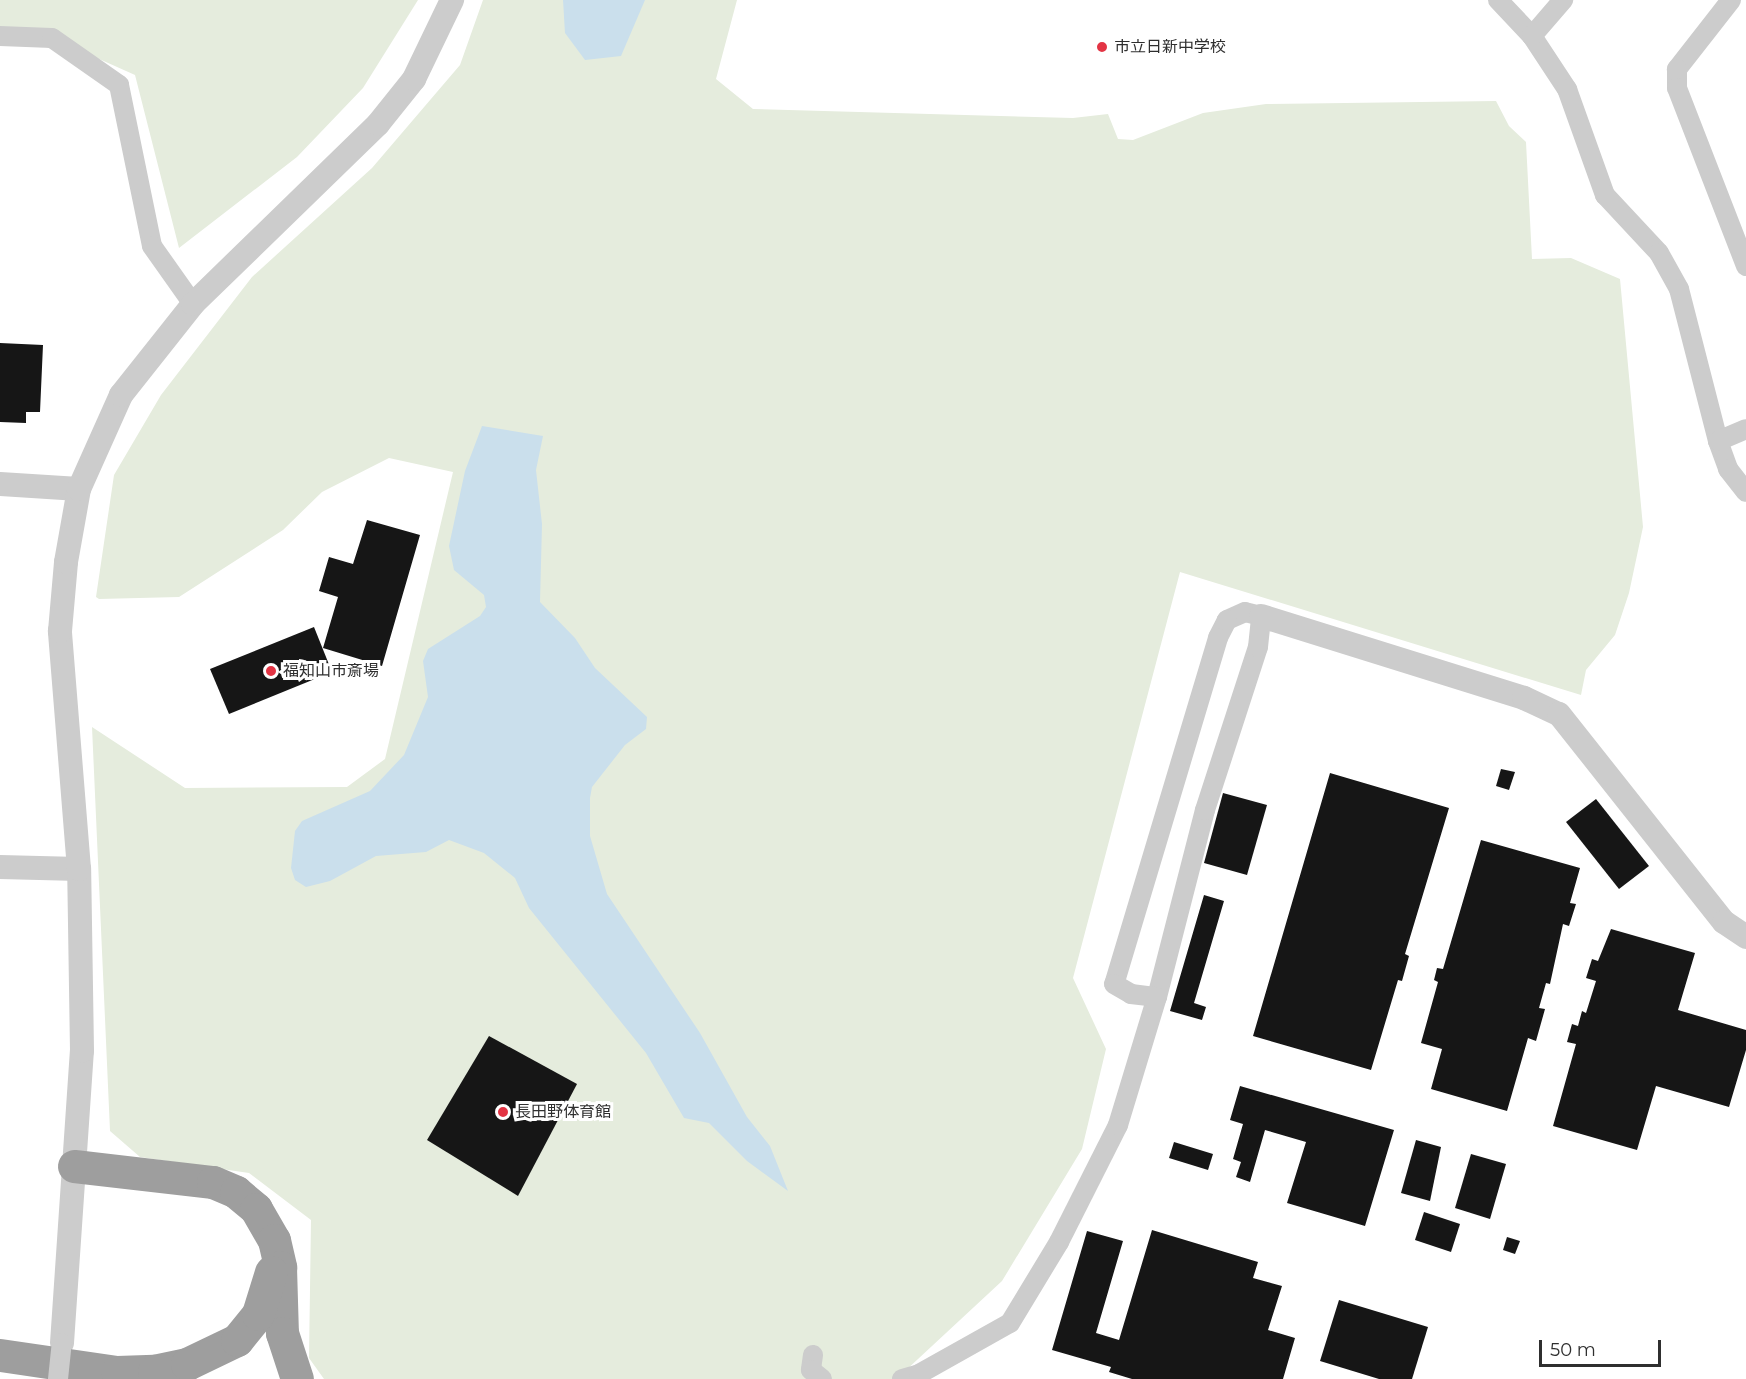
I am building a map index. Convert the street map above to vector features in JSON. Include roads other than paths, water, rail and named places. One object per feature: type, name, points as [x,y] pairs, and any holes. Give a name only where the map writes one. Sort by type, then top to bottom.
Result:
[{"type":"highway","points":[[74,1166],[213,1182],[236,1192],[256,1209],[274,1240],[280,1267],[282,1333],[297,1379]]},
{"type":"highway","points":[[0,1355],[117,1372],[154,1371],[212,1354],[237,1340],[258,1314],[269,1289],[274,1240]]},
{"type":"highway","points":[[0,1372],[46,1379]]},
{"type":"street","points":[[58,1379],[82,1051],[79,868],[60,631],[66,562],[79,489],[121,395],[193,304],[378,124],[414,79],[452,0]]},
{"type":"street","points":[[1498,0],[1532,36],[1567,89],[1605,195],[1659,253],[1679,289],[1718,441],[1728,469],[1746,492]]},
{"type":"street","points":[[1532,36],[1563,0]]},
{"type":"street","points":[[1731,0],[1677,69],[1677,88],[1746,266]]},
{"type":"street","points":[[0,36],[52,38],[119,85],[152,246],[193,304]]},
{"type":"street","points":[[1718,441],[1746,429]]},
{"type":"street","points":[[0,484],[79,489]]},
{"type":"street","points":[[1157,997],[1131,994],[1114,984],[1218,638],[1227,620],[1245,612],[1524,698],[1559,714],[1724,922],[1746,937]]},
{"type":"street","points":[[902,1379],[919,1374],[1010,1323],[1059,1242],[1118,1125],[1157,997],[1205,810],[1258,647],[1261,616]]},
{"type":"street","points":[[0,867],[79,868]]},
{"type":"street","points":[[813,1355],[812,1370],[822,1379]]},
{"type":"water","points":[[563,0],[645,0],[621,56],[585,60],[565,33]]},
{"type":"water","points":[[482,426],[543,436],[536,470],[542,524],[540,602],[575,638],[595,668],[647,717],[646,729],[625,745],[592,787],[590,836],[607,894],[700,1033],[747,1117],[770,1146],[788,1191],[747,1161],[709,1123],[684,1118],[646,1053],[529,908],[515,878],[484,853],[449,840],[426,852],[376,856],[330,881],[306,887],[295,880],[291,868],[295,831],[302,821],[370,791],[404,755],[428,697],[423,661],[428,649],[480,616],[486,607],[484,595],[454,570],[449,546],[465,471]]},
{"type":"place","name":"市立日新中学校","points":[[1102,47]]},
{"type":"place","name":"福知山市斎場","points":[[271,671]]},
{"type":"place","name":"長田野体育館","points":[[503,1112]]}]
